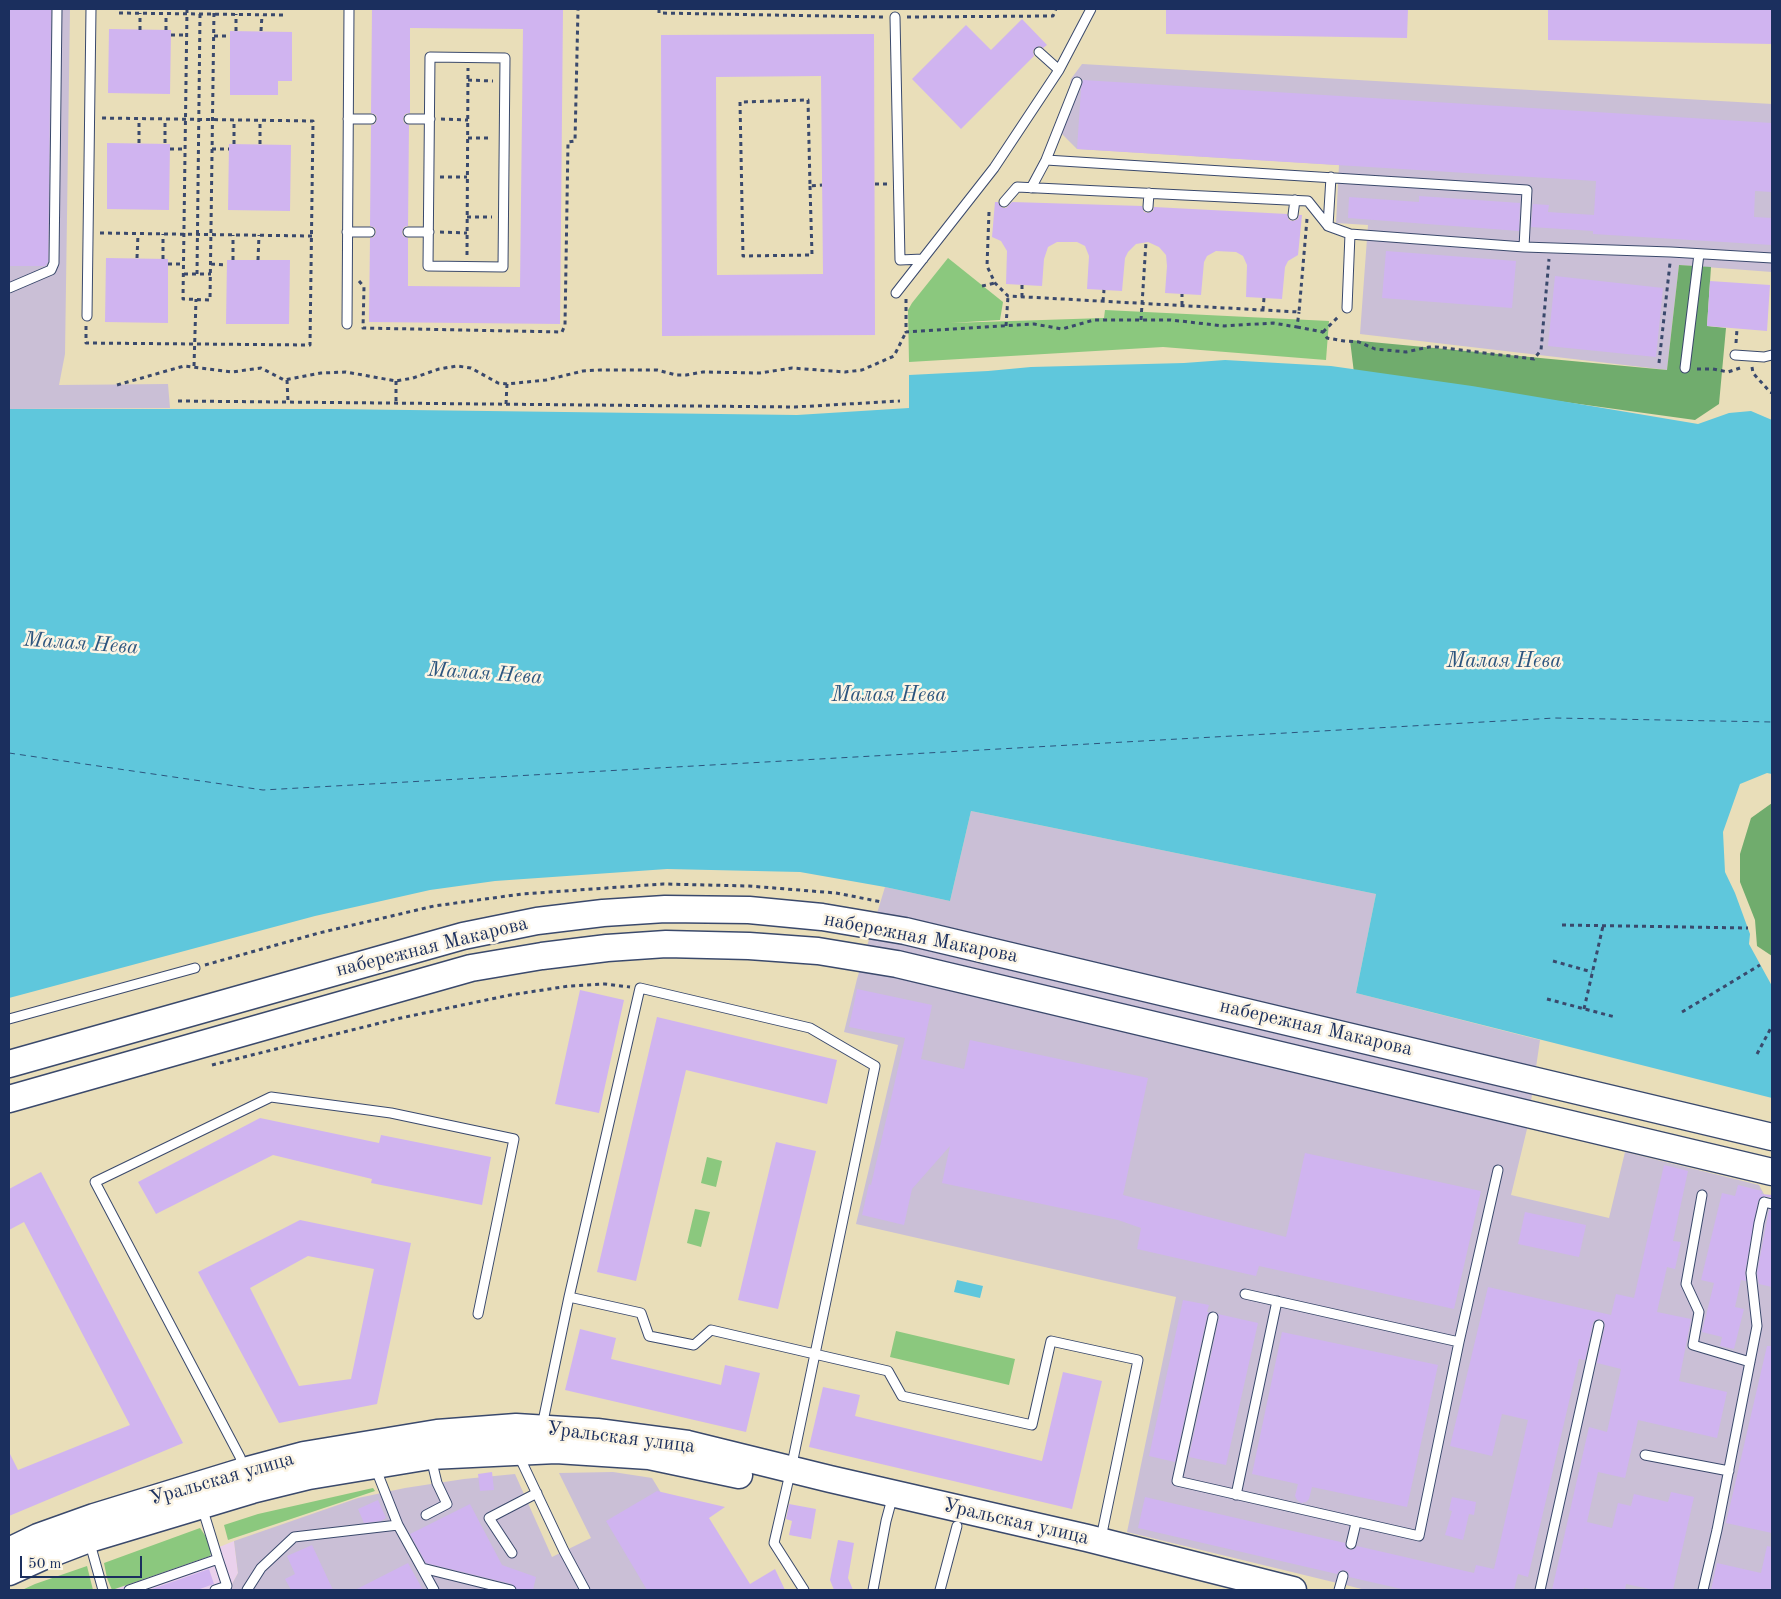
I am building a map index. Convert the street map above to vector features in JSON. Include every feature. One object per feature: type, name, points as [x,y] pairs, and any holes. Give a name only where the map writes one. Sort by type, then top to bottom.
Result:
[{"type":"main road","name":"набережная Макарова","points":[[9,1064],[463,936],[536,921],[603,912],[665,909],[749,910],[822,917],[905,930],[1772,1137]]},
{"type":"main road","name":"набережная Макарова","points":[[9,1099],[471,968],[542,956],[607,948],[666,944],[749,946],[818,951],[897,964],[1772,1172]]},
{"type":"main road","name":"Уральская улица","points":[[9,1572],[89,1539],[202,1504],[309,1476],[529,1439],[598,1432],[688,1444],[789,1478],[891,1501],[1100,1542],[1294,1590]]},
{"type":"main road","name":"Уральская улица","points":[[9,1551],[38,1537],[94,1517],[244,1471],[304,1455],[437,1433],[529,1439]]},
{"type":"main road","name":"Уральская улица","points":[[891,1501],[957,1526],[1237,1590]]},
{"type":"lane","points":[[9,288],[51,270],[54,263],[57,9]]},
{"type":"lane","points":[[87,316],[90,9]]},
{"type":"lane","points":[[347,324],[349,9]]},
{"type":"lane","points":[[896,293],[994,168],[1059,70],[1091,9]]},
{"type":"lane","points":[[895,17],[900,260],[923,259]]},
{"type":"lane","points":[[1039,52],[1059,70]]},
{"type":"lane","points":[[430,57],[468,58],[505,58],[503,267],[428,266],[430,57]]},
{"type":"lane","points":[[1031,188],[1046,160],[1076,82]]},
{"type":"lane","points":[[348,119],[371,119]]},
{"type":"lane","points":[[410,119],[430,119]]},
{"type":"lane","points":[[1046,160],[1527,190],[1524,247]]},
{"type":"lane","points":[[1328,226],[1331,177]]},
{"type":"lane","points":[[1004,202],[1016,187],[1295,200],[1308,201],[1328,226],[1350,234],[1524,247],[1671,252],[1772,258]]},
{"type":"lane","points":[[1148,207],[1149,193]]},
{"type":"lane","points":[[1293,215],[1295,200]]},
{"type":"lane","points":[[347,232],[370,232]]},
{"type":"lane","points":[[408,232],[428,232]]},
{"type":"lane","points":[[1347,308],[1350,234]]},
{"type":"lane","points":[[1685,368],[1699,254]]},
{"type":"lane","points":[[1735,355],[1772,355]]},
{"type":"lane","points":[[9,1019],[195,968]]},
{"type":"lane","points":[[585,1590],[537,1493],[529,1439],[569,1296],[640,988],[810,1028],[875,1066],[774,1543],[804,1590]]},
{"type":"lane","points":[[244,1471],[240,1457],[95,1182],[271,1097],[391,1113],[514,1139],[478,1314]]},
{"type":"lane","points":[[1213,1317],[1177,1481],[1419,1536],[1458,1342],[1498,1170]]},
{"type":"lane","points":[[1702,1195],[1686,1284],[1699,1312],[1693,1346],[1750,1362]]},
{"type":"lane","points":[[1703,1590],[1729,1471],[1757,1326],[1750,1273],[1764,1202],[1772,1204]]},
{"type":"lane","points":[[1245,1294],[1458,1342]]},
{"type":"lane","points":[[569,1296],[641,1314],[649,1336],[694,1345],[711,1330],[888,1371],[902,1396],[1032,1425],[1050,1341],[1138,1360],[1100,1542]]},
{"type":"lane","points":[[1236,1495],[1277,1301]]},
{"type":"lane","points":[[1540,1590],[1599,1325]]},
{"type":"lane","points":[[1645,1455],[1729,1471]]},
{"type":"lane","points":[[426,1515],[447,1504],[437,1483],[430,1456]]},
{"type":"lane","points":[[374,1464],[398,1525],[434,1590]]},
{"type":"lane","points":[[512,1553],[489,1518],[537,1493]]},
{"type":"lane","points":[[873,1590],[891,1501]]},
{"type":"lane","points":[[202,1504],[226,1586],[215,1590]]},
{"type":"lane","points":[[1351,1544],[1356,1523]]},
{"type":"lane","points":[[248,1590],[261,1568],[294,1537],[398,1525]]},
{"type":"lane","points":[[940,1590],[957,1526]]},
{"type":"lane","points":[[89,1539],[103,1590]]},
{"type":"lane","points":[[128,1590],[145,1588],[218,1559]]},
{"type":"lane","points":[[422,1568],[512,1590]]},
{"type":"lane","points":[[1339,1590],[1343,1576]]},
{"type":"path","points":[[187,9],[183,299],[196,300],[210,300],[214,9]]},
{"type":"path","points":[[357,279],[364,287],[363,328],[562,332],[565,325],[568,142],[575,141],[578,9]]},
{"type":"path","points":[[659,9],[659,13],[895,17],[1053,16],[1056,9]]},
{"type":"path","points":[[119,13],[286,15]]},
{"type":"path","points":[[140,14],[140,30]]},
{"type":"path","points":[[166,14],[166,30]]},
{"type":"path","points":[[197,274],[200,14]]},
{"type":"path","points":[[236,14],[236,31]]},
{"type":"path","points":[[261,31],[262,15]]},
{"type":"path","points":[[171,35],[187,35]]},
{"type":"path","points":[[214,36],[230,36]]},
{"type":"path","points":[[467,266],[468,58]]},
{"type":"path","points":[[468,80],[505,81]]},
{"type":"path","points":[[808,100],[810,186],[812,255],[743,256],[740,102],[808,100]]},
{"type":"path","points":[[87,316],[86,343],[310,345],[313,120],[89,118]]},
{"type":"path","points":[[139,118],[139,143]]},
{"type":"path","points":[[165,119],[165,144]]},
{"type":"path","points":[[430,119],[468,120]]},
{"type":"path","points":[[234,120],[234,144]]},
{"type":"path","points":[[260,120],[260,144]]},
{"type":"path","points":[[468,138],[504,138]]},
{"type":"path","points":[[170,149],[185,149]]},
{"type":"path","points":[[212,149],[229,150]]},
{"type":"path","points":[[429,177],[467,177]]},
{"type":"path","points":[[875,184],[888,184]]},
{"type":"path","points":[[810,186],[822,185]]},
{"type":"path","points":[[1297,327],[1308,201]]},
{"type":"path","points":[[989,212],[986,266],[995,282],[1008,296],[1299,312]]},
{"type":"path","points":[[467,217],[504,217]]},
{"type":"path","points":[[428,232],[467,233]]},
{"type":"path","points":[[88,233],[312,236]]},
{"type":"path","points":[[137,258],[138,234]]},
{"type":"path","points":[[163,259],[164,234]]},
{"type":"path","points":[[233,235],[233,260]]},
{"type":"path","points":[[258,260],[259,235]]},
{"type":"path","points":[[1141,320],[1146,242]]},
{"type":"path","points":[[906,332],[1034,324],[1062,329],[1094,320],[1171,320],[1224,326],[1273,324],[1323,332],[1327,338],[1359,342],[1375,349],[1406,352],[1429,347],[1534,359],[1541,350],[1550,248]]},
{"type":"path","points":[[1659,363],[1671,252]]},
{"type":"path","points":[[168,264],[184,264]]},
{"type":"path","points":[[211,264],[227,264]]},
{"type":"path","points":[[184,274],[211,274]]},
{"type":"path","points":[[117,385],[184,366],[232,372],[261,368],[284,380],[321,373],[340,372],[357,373],[396,382],[438,369],[457,366],[471,368],[498,383],[507,384],[546,380],[600,370],[658,370],[676,375],[686,375],[703,372],[760,373],[792,368],[844,372],[862,370],[894,356],[906,332],[906,281]]},
{"type":"path","points":[[982,286],[995,282]]},
{"type":"path","points":[[1022,285],[1022,297]]},
{"type":"path","points":[[1103,301],[1104,290]]},
{"type":"path","points":[[1182,294],[1182,305]]},
{"type":"path","points":[[1006,326],[1008,296]]},
{"type":"path","points":[[1263,310],[1264,298]]},
{"type":"path","points":[[194,366],[196,300]]},
{"type":"path","points":[[1323,332],[1347,308]]},
{"type":"path","points":[[1736,343],[1737,329]]},
{"type":"path","points":[[1685,368],[1728,372],[1740,368],[1750,356]]},
{"type":"path","points":[[1750,356],[1753,372],[1772,393]]},
{"type":"path","points":[[287,380],[288,402]]},
{"type":"path","points":[[396,382],[396,403]]},
{"type":"path","points":[[506,404],[507,384]]},
{"type":"path","points":[[178,401],[795,407],[900,401]]},
{"type":"path","points":[[1562,925],[1748,928]]},
{"type":"path","points":[[1584,1009],[1604,926]]},
{"type":"path","points":[[1554,961],[1592,972]]},
{"type":"path","points":[[1682,1012],[1760,965]]},
{"type":"path","points":[[206,1067],[396,1020],[510,995],[569,986],[596,985],[640,988]]},
{"type":"path","points":[[1547,999],[1615,1017]]},
{"type":"path","points":[[1757,1054],[1772,1026]]},
{"type":"shaded area","points":[[9,9],[70,9],[65,354],[59,385],[168,384],[170,408],[9,409]]},
{"type":"shaded area","points":[[1082,64],[1772,104],[1772,272],[1679,265],[1667,370],[1360,334],[1368,225],[1336,223],[1339,165],[1077,149],[1062,134],[1071,79]]},
{"type":"shaded area","points":[[971,811],[1376,894],[1356,993],[1540,1040],[1527,1129],[1511,1195],[1609,1218],[1625,1152],[1759,1185],[1772,1209],[1772,1590],[1366,1590],[1127,1532],[1176,1297],[856,1224],[898,1045],[844,1032],[857,979],[885,887],[950,901]]},
{"type":"shaded area","points":[[613,1472],[652,1478],[720,1590],[224,1590],[231,1586],[238,1573],[234,1541],[358,1498],[405,1488],[464,1479],[515,1474],[552,1557],[591,1538],[559,1473]]},
{"type":"shaded area","points":[[234,1541],[238,1573],[231,1586],[224,1590],[113,1590],[210,1556],[212,1550]]},
{"type":"green space","points":[[948,258],[1003,302],[1000,320],[950,323],[1104,318],[1105,310],[1329,321],[1326,360],[1163,347],[909,362],[908,310]]},
{"type":"green space","points":[[1679,265],[1711,267],[1707,326],[1726,328],[1719,404],[1695,420],[1354,373],[1350,340],[1667,370]]},
{"type":"green space","points":[[1772,803],[1772,956],[1757,946],[1755,920],[1740,882],[1740,854],[1751,818]]},
{"type":"green space","points":[[707,1157],[722,1161],[716,1187],[701,1183]]},
{"type":"green space","points":[[695,1209],[710,1212],[701,1247],[687,1243]]},
{"type":"green space","points":[[896,1331],[1015,1359],[1009,1385],[890,1357]]},
{"type":"green space","points":[[373,1488],[375,1491],[228,1540],[224,1525],[258,1514]]},
{"type":"green space","points":[[200,1528],[209,1541],[212,1550],[210,1556],[112,1590],[104,1563]]},
{"type":"green space","points":[[87,1566],[93,1590],[22,1590],[35,1584]]},
{"type":"water","name":"Малая Нева","points":[[1225,360],[1331,366],[1472,386],[1698,424],[1729,413],[1751,411],[1772,420],[1772,774],[1767,773],[1740,784],[1723,832],[1725,872],[1750,934],[1749,944],[1772,986],[1772,1098],[1356,993],[1376,894],[971,811],[950,901],[800,872],[667,869],[495,881],[430,890],[315,916],[9,998],[9,409],[332,409],[797,415],[909,408],[909,375],[1031,367],[1184,363]]},
{"type":"water","points":[[957,1280],[983,1286],[980,1298],[954,1292]]},
{"type":"building","points":[[9,9],[51,9],[48,262],[45,266],[9,266]]},
{"type":"building","points":[[372,9],[563,9],[560,324],[369,322],[370,238],[374,237],[376,232],[375,228],[370,226],[371,125],[375,124],[377,119],[376,115],[371,113]],"holes":[[[410,28],[523,29],[520,287],[408,286],[408,238],[403,236],[402,232],[404,227],[408,226],[409,125],[404,123],[403,119],[405,114],[410,113]]]},
{"type":"building","points":[[1166,9],[1408,9],[1407,38],[1166,34]]},
{"type":"building","points":[[1548,9],[1772,9],[1772,44],[1548,40]]},
{"type":"building","points":[[1022,19],[1047,45],[1043,48],[1040,46],[1035,48],[1033,51],[1034,56],[961,129],[912,79],[966,25],[991,50]]},
{"type":"building","points":[[109,29],[171,30],[170,94],[108,93]]},
{"type":"building","points":[[230,31],[292,32],[292,81],[278,81],[278,95],[230,95]]},
{"type":"building","points":[[874,34],[875,335],[662,336],[661,35]],"holes":[[[821,76],[823,274],[717,275],[716,77]]]},
{"type":"building","points":[[1083,80],[1772,123],[1772,192],[1755,191],[1754,217],[1772,218],[1772,245],[1593,234],[1593,231],[1531,227],[1533,204],[1549,205],[1548,212],[1594,215],[1596,181],[1077,149]]},
{"type":"building","points":[[107,143],[170,144],[169,210],[107,209]]},
{"type":"building","points":[[229,144],[291,145],[290,211],[228,210]]},
{"type":"building","points":[[1419,196],[1520,203],[1519,231],[1348,218],[1349,197],[1419,202]]},
{"type":"building","points":[[995,202],[998,202],[1003,208],[1006,208],[1012,202],[1142,206],[1144,212],[1148,213],[1153,211],[1154,207],[1287,214],[1289,220],[1293,221],[1298,219],[1299,215],[1302,215],[1298,255],[1288,261],[1285,267],[1282,299],[1246,297],[1247,265],[1243,256],[1236,252],[1216,251],[1207,256],[1204,262],[1201,295],[1165,293],[1166,255],[1159,247],[1148,242],[1136,244],[1128,252],[1125,258],[1122,291],[1087,289],[1089,256],[1085,246],[1077,242],[1057,242],[1048,247],[1044,259],[1042,286],[1006,284],[1007,251],[1001,241],[992,237]]},
{"type":"building","points":[[1386,251],[1516,261],[1512,308],[1382,298]]},
{"type":"building","points":[[106,258],[168,259],[168,323],[105,322]]},
{"type":"building","points":[[227,260],[290,260],[289,324],[226,324]]},
{"type":"building","points":[[1555,276],[1663,288],[1656,357],[1548,346]]},
{"type":"building","points":[[1710,281],[1770,285],[1767,331],[1707,326]]},
{"type":"building","points":[[857,989],[932,1005],[921,1059],[964,1069],[970,1040],[1148,1078],[1123,1195],[1286,1237],[1305,1153],[1481,1191],[1454,1309],[1259,1266],[1256,1276],[1137,1249],[1141,1228],[1118,1220],[942,1183],[950,1146],[912,1189],[904,1225],[862,1215],[869,1184],[871,1185],[905,1038],[849,1027]]},
{"type":"building","points":[[580,990],[624,1000],[599,1113],[555,1104]]},
{"type":"building","points":[[657,1017],[837,1060],[827,1104],[686,1070],[636,1281],[597,1272]]},
{"type":"building","points":[[260,1118],[379,1143],[381,1135],[491,1157],[482,1205],[371,1183],[372,1179],[273,1155],[156,1214],[138,1182]]},
{"type":"building","points":[[776,1142],[816,1151],[778,1309],[738,1300]]},
{"type":"building","points":[[1664,1165],[1688,1171],[1673,1241],[1681,1242],[1675,1269],[1667,1267],[1657,1312],[1691,1319],[1679,1381],[1727,1392],[1717,1438],[1638,1420],[1625,1478],[1598,1472],[1587,1522],[1612,1528],[1618,1503],[1631,1506],[1634,1494],[1668,1502],[1671,1492],[1694,1497],[1673,1590],[1654,1590],[1626,1584],[1625,1590],[1584,1588],[1583,1590],[1552,1590],[1589,1427],[1607,1432],[1621,1369],[1597,1363],[1605,1326],[1604,1321],[1600,1319],[1595,1320],[1593,1323],[1585,1360],[1579,1359],[1528,1577],[1518,1574],[1514,1590],[1406,1590],[1349,1577],[1348,1572],[1344,1570],[1339,1571],[1337,1574],[1138,1528],[1145,1497],[1345,1543],[1346,1548],[1350,1550],[1355,1549],[1357,1546],[1474,1573],[1476,1565],[1494,1569],[1528,1420],[1502,1414],[1492,1456],[1450,1446],[1488,1287],[1611,1315],[1616,1294],[1634,1298]]},
{"type":"building","points":[[41,1172],[183,1443],[9,1516],[9,1452],[18,1470],[130,1425],[24,1222],[9,1230],[9,1189]]},
{"type":"building","points":[[1738,1185],[1762,1191],[1761,1194],[1772,1195],[1772,1198],[1763,1196],[1758,1201],[1745,1272],[1746,1281],[1741,1280],[1735,1307],[1744,1309],[1734,1349],[1720,1346],[1722,1337],[1702,1332],[1714,1283],[1701,1280],[1722,1193],[1735,1196]]},
{"type":"building","points":[[1769,1210],[1772,1210],[1772,1287],[1759,1284],[1757,1273]]},
{"type":"building","points":[[1525,1212],[1586,1225],[1579,1257],[1518,1244]]},
{"type":"building","points":[[300,1220],[411,1243],[377,1404],[279,1423],[198,1272]],"holes":[[[308,1256],[374,1269],[351,1379],[299,1386],[250,1288]]]},
{"type":"building","points":[[1183,1300],[1209,1305],[1207,1312],[1209,1312],[1175,1462],[1149,1456]]},
{"type":"building","points":[[1218,1314],[1258,1323],[1226,1465],[1189,1457],[1219,1318]]},
{"type":"building","points":[[580,1329],[616,1338],[611,1359],[721,1385],[725,1365],[760,1373],[746,1432],[565,1390]]},
{"type":"building","points":[[1282,1332],[1438,1365],[1407,1507],[1312,1487],[1309,1499],[1301,1503],[1295,1496],[1298,1484],[1252,1474]]},
{"type":"building","points":[[1767,1346],[1772,1346],[1772,1533],[1726,1523]]},
{"type":"building","points":[[1063,1372],[1102,1381],[1072,1509],[809,1447],[823,1387],[860,1395],[855,1416],[1042,1461]]},
{"type":"building","points":[[492,1472],[494,1490],[480,1491],[478,1474]]},
{"type":"building","points":[[657,1491],[725,1507],[709,1518],[750,1584],[775,1569],[785,1590],[647,1590],[606,1521]]},
{"type":"building","points":[[1452,1497],[1476,1502],[1474,1515],[1469,1514],[1463,1540],[1445,1535],[1452,1511],[1449,1510]]},
{"type":"building","points":[[378,1500],[386,1518],[381,1521],[364,1523],[358,1509]]},
{"type":"building","points":[[470,1504],[502,1565],[536,1577],[533,1590],[517,1589],[512,1584],[426,1563],[410,1534]]},
{"type":"building","points":[[789,1504],[816,1509],[811,1539],[789,1535],[792,1521],[786,1519]]},
{"type":"building","points":[[838,1540],[854,1543],[848,1578],[853,1590],[834,1590],[830,1580]]},
{"type":"building","points":[[312,1545],[333,1590],[291,1590],[285,1579],[295,1574],[287,1556]]},
{"type":"building","points":[[1767,1546],[1772,1547],[1772,1590],[1711,1590],[1717,1563],[1761,1573]]},
{"type":"building","points":[[408,1563],[423,1590],[355,1590]]},
{"type":"building","points":[[209,1569],[214,1584],[197,1590],[152,1590],[152,1589]]},
{"type":"ferry route","points":[[9,753],[263,790],[1555,718],[1772,722]]}]
